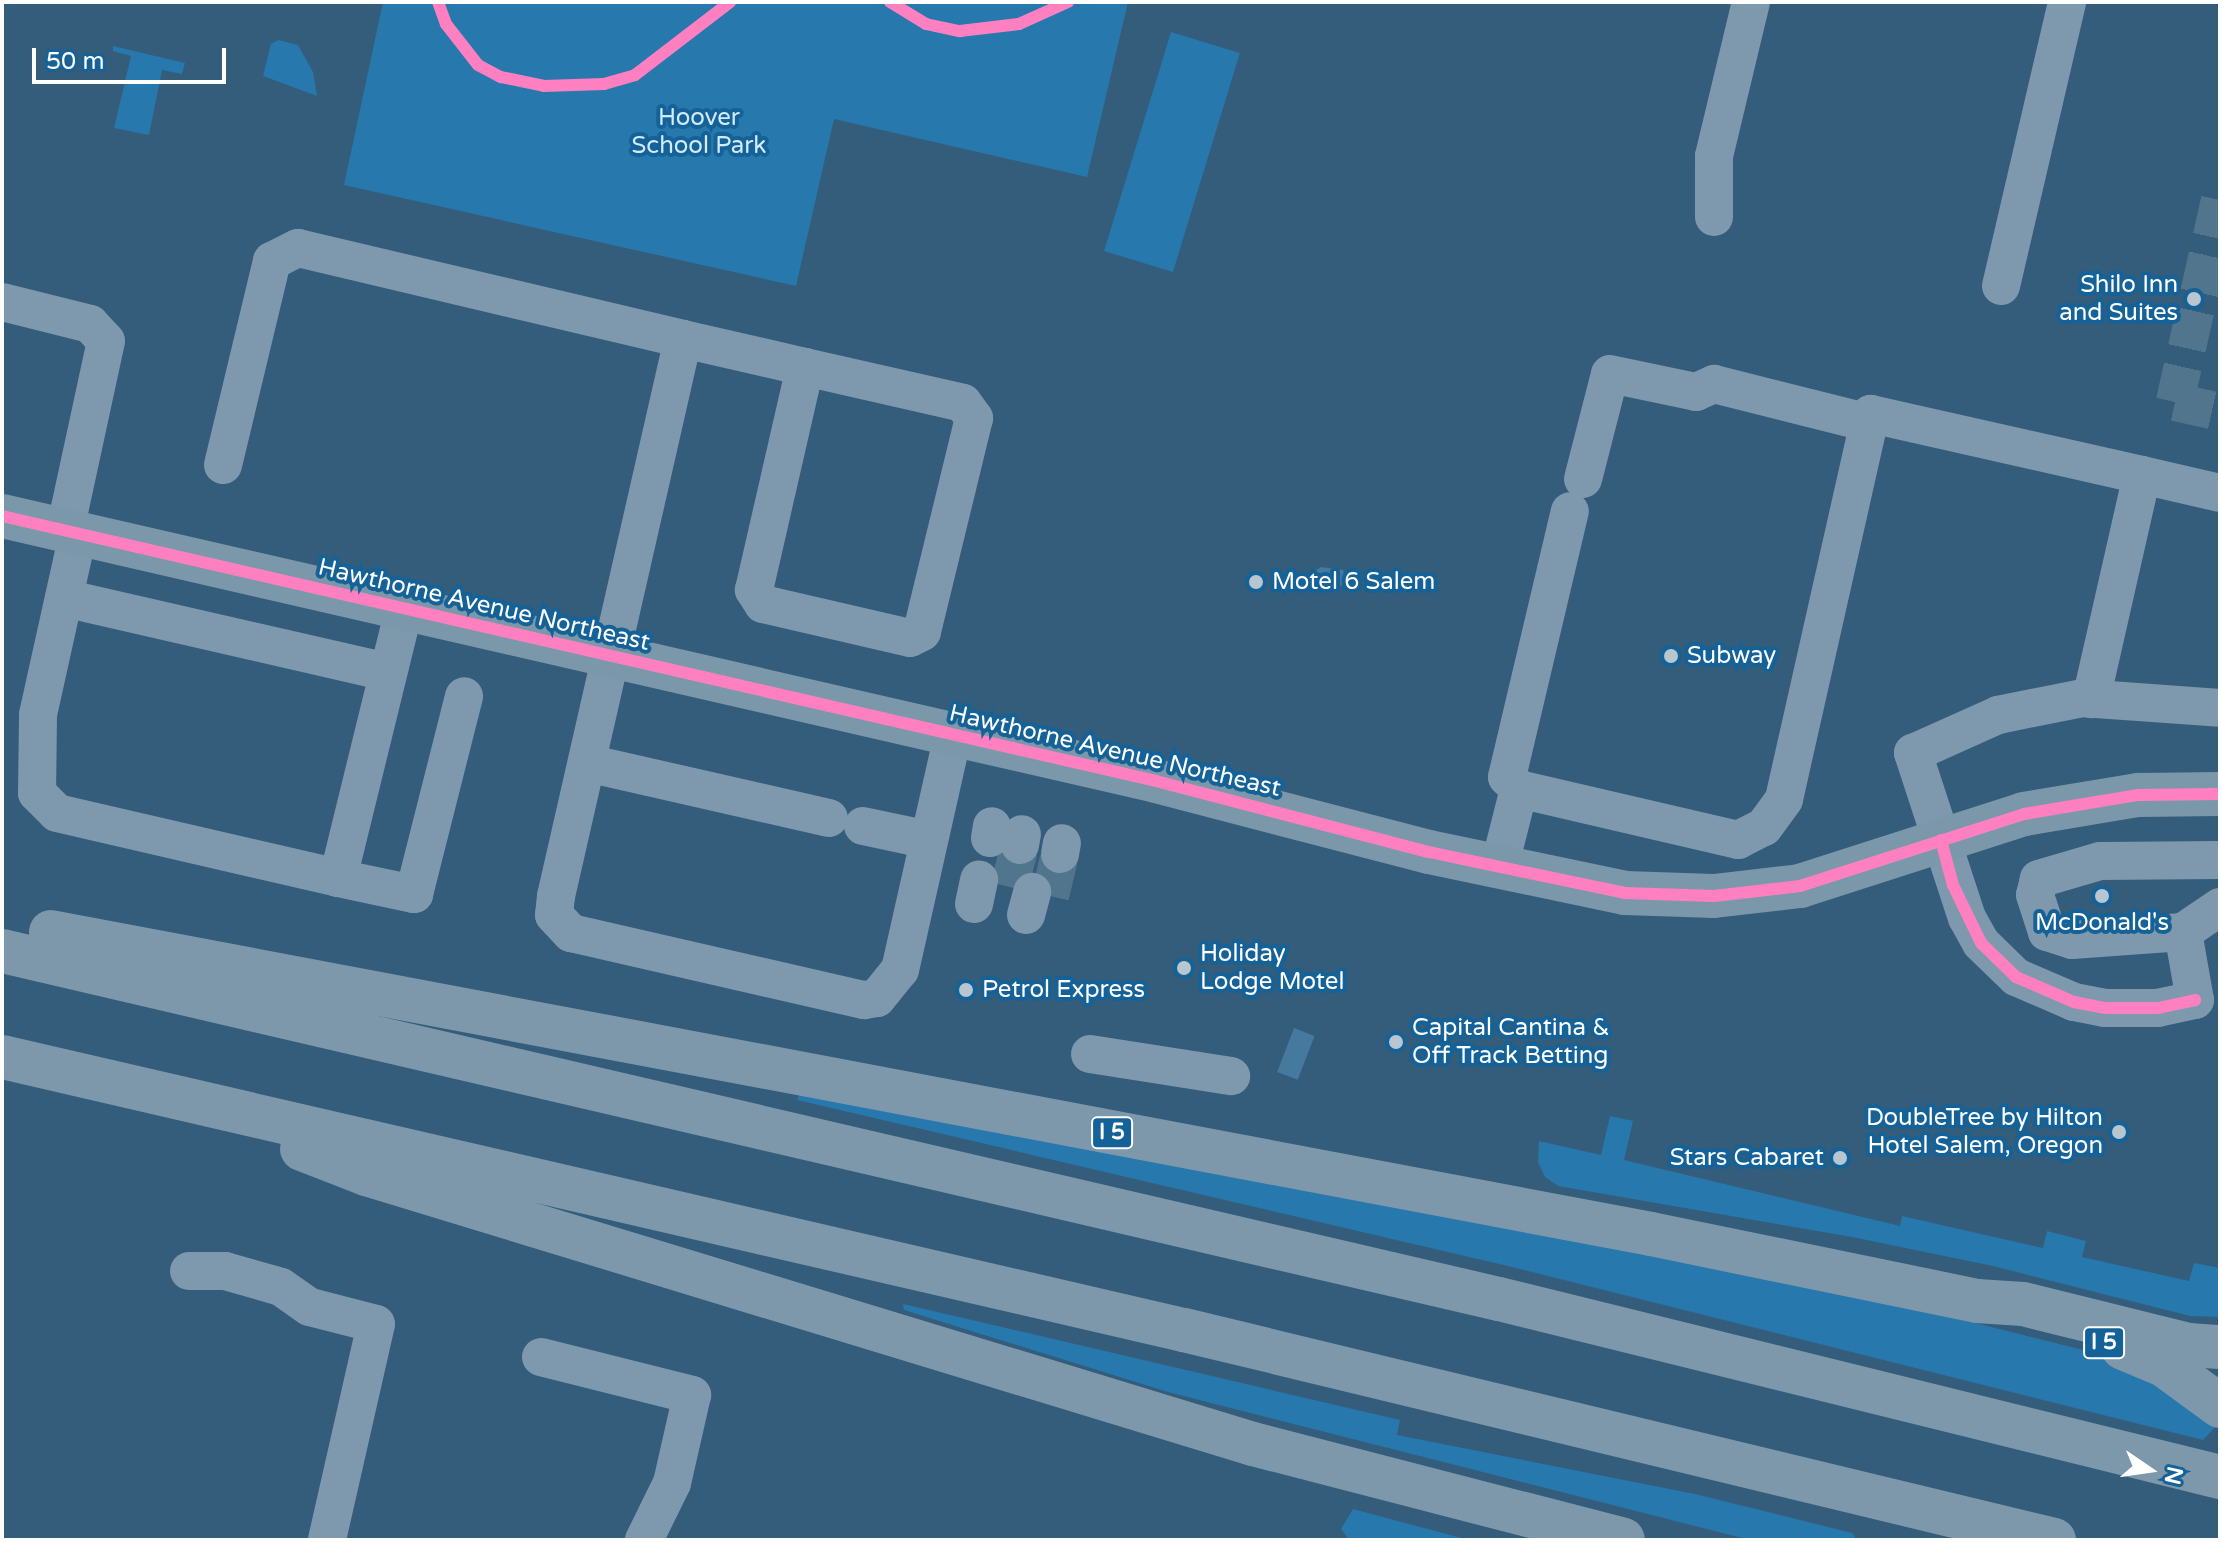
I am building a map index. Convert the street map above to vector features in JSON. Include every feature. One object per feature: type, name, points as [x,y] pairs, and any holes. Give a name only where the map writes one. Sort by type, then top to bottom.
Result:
[{"type":"highway","name":"I 5","points":[[2,922],[1651,1234],[1977,1301],[2023,1304],[2189,1345],[2220,1347]]},
{"type":"highway","points":[[2,951],[1499,1299],[2220,1477]]},
{"type":"highway","points":[[2,1057],[1184,1330],[2054,1540]]},
{"type":"highway","points":[[166,1094],[366,1174],[959,1356],[1253,1444],[1623,1540]]},
{"type":"highway","name":"I 5","points":[[1977,1301],[2024,1321],[2143,1356],[2196,1385],[2220,1406]]},
{"type":"main road","name":"Hawthorne Avenue Northeast","points":[[2,516],[953,735],[1499,868],[1625,893],[1714,896],[1800,886],[1986,823],[2075,804],[2138,795],[2220,794]]},
{"type":"street","points":[[1714,217],[1714,156],[1751,2]]},
{"type":"street","points":[[2001,286],[2067,2]]},
{"type":"street","points":[[223,465],[272,261],[298,248],[963,403],[974,418],[922,632],[910,638],[763,604],[754,590],[805,367]]},
{"type":"street","points":[[2,302],[90,324],[106,341],[72,532],[64,598],[38,715],[37,793],[57,813],[414,894],[464,696]]},
{"type":"street","points":[[683,339],[556,896],[559,925],[571,933],[864,1000],[888,989],[900,970],[953,735]]},
{"type":"street","points":[[1869,423],[1714,384],[1696,392],[1610,374],[1576,495],[1507,777],[1519,789],[1738,840],[1764,827],[1784,799],[1869,423],[1871,414],[2220,493]]},
{"type":"street","points":[[2091,699],[2142,475]]},
{"type":"street","points":[[64,598],[388,672]]},
{"type":"street","points":[[338,878],[404,610]]},
{"type":"street","points":[[2183,932],[2195,1000],[2158,1008],[2105,1008],[2074,1002],[2016,977],[1981,943],[1953,885],[1913,753],[1998,715],[2091,699],[2220,708]]},
{"type":"street","points":[[587,763],[929,840]]},
{"type":"street","points":[[1499,868],[1519,789]]},
{"type":"street","points":[[2220,860],[2100,861],[2039,879],[2035,895],[2047,932],[2072,940],[2183,932],[2220,907]]},
{"type":"street","points":[[1090,1054],[1231,1076]]},
{"type":"street","points":[[189,1271],[225,1271],[281,1287],[310,1307],[376,1324],[327,1540]]},
{"type":"street","points":[[541,1357],[692,1395],[672,1483],[644,1540]]},
{"type":"green space","name":"Hoover School Park","points":[[383,2],[1128,2],[1087,177],[834,119],[796,286],[344,185]]},
{"type":"green space","points":[[1171,32],[1240,53],[1173,272],[1104,251]]},
{"type":"green space","points":[[278,40],[298,45],[313,72],[317,96],[263,76],[271,44]]},
{"type":"green space","points":[[113,46],[185,63],[182,74],[162,70],[149,135],[114,128],[131,56],[113,51]]},
{"type":"green space","points":[[800,1091],[1637,1248],[1959,1319],[2111,1357],[2220,1422],[2203,1440],[1512,1267],[797,1100]]},
{"type":"green space","points":[[1610,1116],[1633,1121],[1624,1160],[1900,1226],[1902,1216],[2043,1248],[2047,1231],[2086,1241],[2082,1257],[2189,1281],[2194,1263],[2220,1268],[2220,1317],[2190,1316],[1993,1266],[1852,1237],[1558,1186],[1545,1177],[1538,1162],[1539,1141],[1601,1155]]},
{"type":"green space","points":[[903,1304],[1400,1420],[1397,1435],[1695,1494],[1852,1533],[1856,1539],[1878,1540],[1750,1540],[1168,1392],[904,1310]]},
{"type":"green space","points":[[1353,1509],[1469,1540],[1349,1540],[1341,1529]]},
{"type":"shaded area","points":[[1321,567],[1343,570],[1347,582],[1336,589],[1316,586],[1312,573]]},
{"type":"shaded area","points":[[1294,1028],[1315,1036],[1298,1080],[1277,1072]]},
{"type":"tunnel","points":[[2220,200],[2175,402],[2220,412]]},
{"type":"tunnel","points":[[1009,887],[1020,845]]},
{"type":"tunnel","points":[[1050,896],[1060,854]]},
{"type":"cycle path","points":[[438,2],[446,24],[478,65],[501,77],[544,86],[604,84],[635,75],[730,2]]},
{"type":"cycle path","points":[[890,2],[926,24],[960,31],[1019,24],[1068,2]]},
{"type":"cycle path","points":[[2,516],[1156,781],[1429,852],[1625,893],[1714,896],[1800,886],[2024,814],[2138,795],[2220,794]]},
{"type":"cycle path","points":[[1941,840],[1953,885],[1981,943],[2016,977],[2074,1002],[2105,1008],[2158,1008],[2195,1000]]},
{"type":"place","name":"Shilo Inn and Suites","points":[[2194,299]]},
{"type":"place","name":"Motel 6 Salem","points":[[1256,582]]},
{"type":"place","name":"Subway","points":[[1671,656]]},
{"type":"place","name":"McDonald's","points":[[2102,896]]},
{"type":"place","name":"Holiday Lodge Motel","points":[[1184,968]]},
{"type":"place","name":"Petrol Express","points":[[966,990]]},
{"type":"place","name":"Capital Cantina & Off Track Betting","points":[[1396,1042]]},
{"type":"place","name":"DoubleTree by Hilton Hotel Salem, Oregon","points":[[2119,1132]]},
{"type":"place","name":"Stars Cabaret","points":[[1840,1158]]}]
